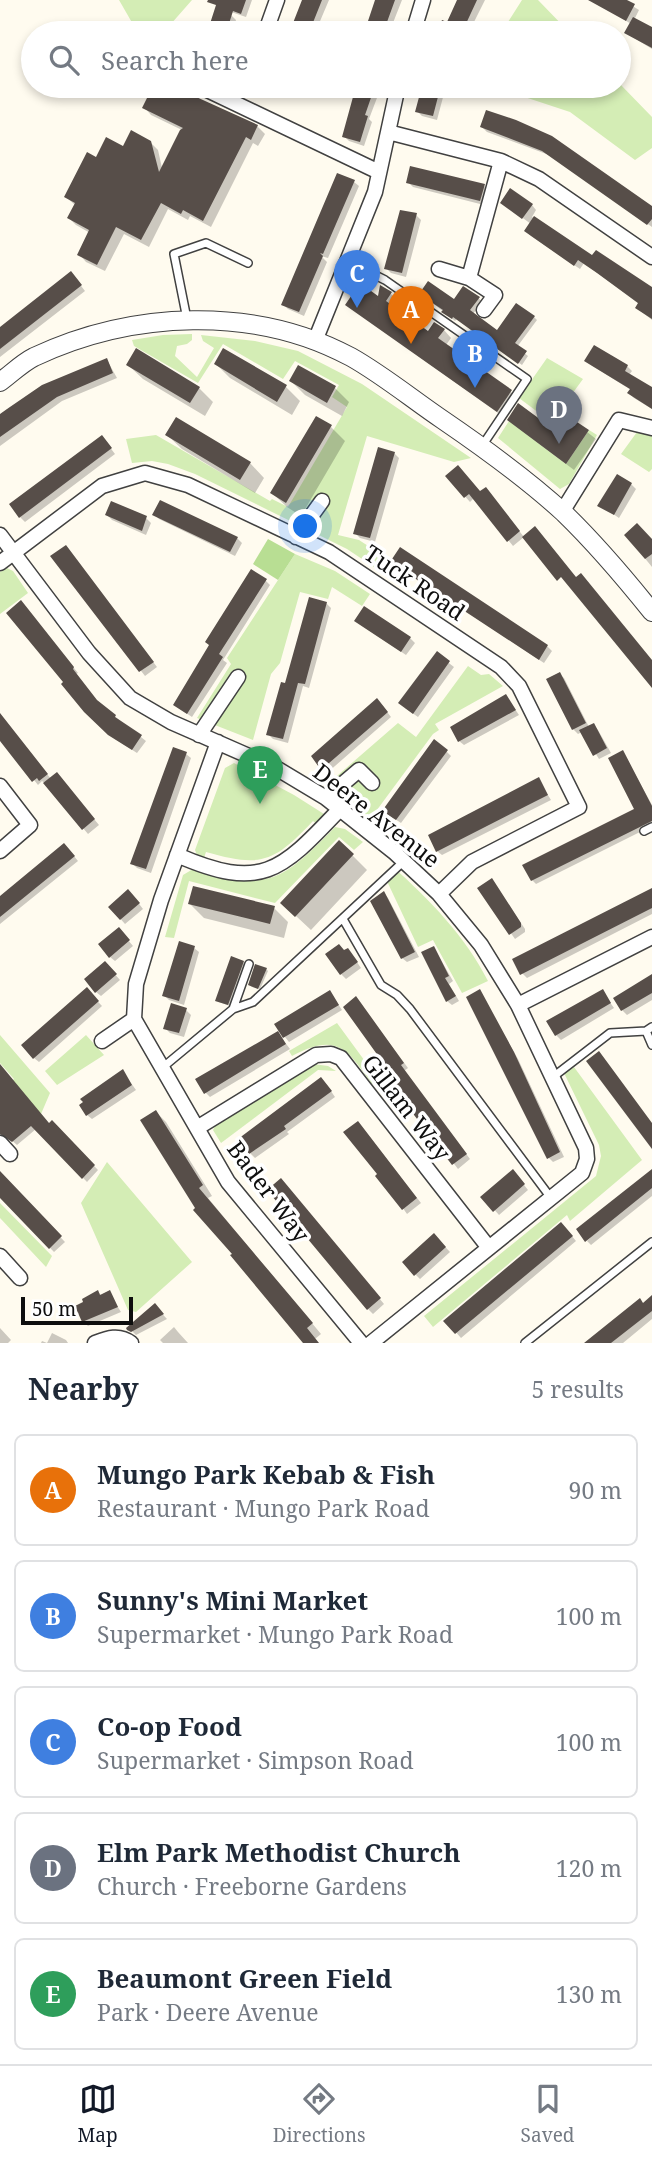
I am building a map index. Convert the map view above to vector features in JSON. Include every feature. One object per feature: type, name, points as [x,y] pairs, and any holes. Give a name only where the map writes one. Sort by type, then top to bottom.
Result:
[{"type":"street","points":[[269,21],[276,0]]},
{"type":"street","points":[[417,21],[423,0]]},
{"type":"street","points":[[224,98],[379,172]]},
{"type":"street","points":[[315,341],[375,192],[395,98]]},
{"type":"street","points":[[388,132],[501,161],[539,180],[652,257]]},
{"type":"street","points":[[469,278],[501,161]]},
{"type":"street","points":[[439,269],[469,278],[495,295],[484,310]]},
{"type":"street","points":[[0,382],[32,358],[89,336],[137,324],[187,320],[232,322],[270,328],[315,341],[351,358],[481,447],[562,512],[615,566],[652,612]]},
{"type":"street","points":[[562,512],[619,420],[652,428]]},
{"type":"street","name":"Tuck Road","points":[[0,563],[102,486],[145,473],[188,485],[329,552],[501,667],[519,686],[579,807],[472,862],[439,894]]},
{"type":"street","points":[[296,537],[321,501]]},
{"type":"street","name":"Deere Avenue","points":[[0,535],[89,653],[130,698],[199,735],[276,768],[326,798],[404,861],[439,894],[481,945],[519,1005],[586,1148],[587,1159],[582,1172],[371,1343]]},
{"type":"street","points":[[199,735],[238,677]]},
{"type":"street","points":[[102,1041],[134,1019],[136,984],[161,900],[218,743]]},
{"type":"street","points":[[326,798],[359,770],[372,783]]},
{"type":"street","points":[[0,786],[30,825],[0,852]]},
{"type":"street","points":[[177,855],[208,869],[259,873],[284,863],[339,810]]},
{"type":"street","points":[[519,1005],[652,937]]},
{"type":"street","name":"Bader Way","points":[[134,1019],[228,1182],[361,1343]]},
{"type":"street","name":"Gillam Way","points":[[197,1128],[316,1055],[331,1054],[341,1058],[489,1248]]},
{"type":"street","points":[[0,1256],[20,1278]]},
{"type":"street","points":[[95,1343],[109,1337],[124,1338],[131,1343]]},
{"type":"lane","points":[[187,320],[174,254],[206,243],[247,263]]},
{"type":"lane","points":[[347,261],[385,280],[527,379],[481,447]]},
{"type":"lane","points":[[162,1068],[233,1009],[253,1002],[404,861]]},
{"type":"lane","points":[[343,919],[381,985],[397,995],[410,1009],[551,1198]]},
{"type":"lane","points":[[233,1009],[249,964]]},
{"type":"lane","points":[[552,1077],[610,1033],[649,1029],[652,1045]]},
{"type":"lane","points":[[525,1343],[652,1242]]},
{"type":"green space","points":[[119,0],[192,0],[174,21],[131,21]]},
{"type":"green space","points":[[522,0],[538,0],[558,21],[509,21]]},
{"type":"green space","points":[[631,95],[652,117],[652,148],[635,160],[570,112],[527,98],[631,98]]},
{"type":"green space","points":[[192,334],[192,340],[187,344],[177,346],[175,356],[197,377],[214,348],[203,341],[201,335],[255,341],[298,351],[362,384],[471,458],[454,462],[367,436],[338,535],[359,540],[388,559],[380,571],[347,549],[195,474],[152,461],[132,463],[126,439],[156,435],[270,501],[272,499],[288,507],[347,407],[332,397],[339,385],[295,361],[283,379],[223,344],[198,383],[134,346],[132,340]]},
{"type":"green space","points":[[547,358],[583,379],[564,405],[571,418],[560,434],[537,417],[539,413],[519,398]]},
{"type":"green space","points":[[509,421],[566,464],[589,430],[597,435],[569,484],[560,489],[498,438]]},
{"type":"green space","points":[[637,432],[652,435],[652,469],[649,472],[621,454]]},
{"type":"green space","points":[[268,539],[295,554],[278,580],[253,564]]},
{"type":"green space","points":[[295,554],[335,571],[370,594],[362,606],[332,587],[328,599],[300,592],[280,663],[271,674],[253,740],[197,718],[231,664],[227,658]]},
{"type":"green space","points":[[7,568],[13,571],[28,593],[0,614],[0,572]]},
{"type":"green space","points":[[468,666],[481,675],[489,674],[503,686],[435,724],[439,730],[433,734],[371,818],[316,778],[330,782],[398,723],[416,737]]},
{"type":"green space","points":[[234,763],[324,814],[318,825],[313,821],[288,845],[266,858],[241,860],[206,852],[204,858],[197,855],[195,850],[225,768]]},
{"type":"green space","points":[[335,827],[345,829],[363,842],[354,850],[339,837],[275,903],[189,881],[174,938],[165,937],[183,875],[193,869],[240,880],[272,877],[301,860]]},
{"type":"green space","points":[[392,866],[446,919],[469,949],[488,981],[462,993],[433,940],[418,947],[385,877]]},
{"type":"green space","points":[[337,1023],[378,1079],[372,1084],[355,1061],[339,1048],[319,1045],[292,1056],[289,1051]]},
{"type":"green space","points":[[0,1035],[50,1093],[38,1121],[0,1092],[14,1079],[0,1063]]},
{"type":"green space","points":[[86,1035],[104,1055],[57,1085],[45,1071]]},
{"type":"green space","points":[[313,1064],[328,1066],[336,1071],[318,1070],[221,1143],[213,1130],[218,1120]]},
{"type":"green space","points":[[574,1067],[642,1160],[570,1221],[567,1215],[433,1327],[424,1316],[596,1176],[601,1156],[599,1145],[564,1073]]},
{"type":"green space","points":[[107,1162],[192,1262],[136,1312],[128,1310],[81,1203]]},
{"type":"green space","points":[[0,1203],[52,1256],[46,1267],[0,1218]]},
{"type":"building","points":[[246,0],[241,14],[233,11],[230,21],[211,21],[216,5],[207,2]]},
{"type":"building","points":[[302,0],[322,0],[314,21],[294,21]]},
{"type":"building","points":[[375,0],[395,0],[387,21],[368,21]]},
{"type":"building","points":[[457,0],[477,0],[467,21],[447,21]]},
{"type":"building","points":[[588,0],[627,0],[635,4],[626,21]]},
{"type":"building","points":[[633,17],[652,27],[652,48],[631,37]]},
{"type":"building","points":[[147,98],[198,98],[258,125],[251,140],[246,137],[203,221],[183,210],[181,214],[161,203],[141,240],[116,227],[97,265],[77,255],[89,230],[67,218],[75,203],[64,197],[87,152],[96,157],[106,137],[123,146],[131,130],[151,141],[159,172],[183,128],[142,108]]},
{"type":"building","points":[[353,98],[371,98],[360,142],[342,137]]},
{"type":"building","points":[[419,98],[438,98],[433,116],[415,112]]},
{"type":"building","points":[[486,110],[552,136],[652,206],[652,219],[647,225],[542,151],[480,127]]},
{"type":"building","points":[[410,166],[485,184],[480,201],[406,183]]},
{"type":"building","points":[[337,173],[355,180],[323,254],[320,253],[323,256],[299,312],[281,305]]},
{"type":"building","points":[[510,188],[533,204],[522,219],[500,203]]},
{"type":"building","points":[[400,210],[417,213],[402,273],[384,269]]},
{"type":"building","points":[[534,216],[592,255],[596,250],[652,287],[652,319],[635,308],[638,303],[597,273],[578,260],[574,266],[524,231]]},
{"type":"building","points":[[71,271],[82,285],[0,349],[0,327]]},
{"type":"building","points":[[428,281],[454,299],[463,286],[480,297],[470,310],[497,330],[516,303],[535,316],[515,343],[527,351],[518,364],[419,294]]},
{"type":"building","points":[[360,283],[378,296],[380,285],[392,292],[386,301],[428,331],[434,322],[445,329],[438,338],[512,390],[497,412],[345,305]]},
{"type":"building","points":[[594,345],[628,365],[625,371],[652,387],[652,409],[627,393],[630,389],[584,361]]},
{"type":"building","points":[[136,348],[200,387],[190,403],[126,365]]},
{"type":"building","points":[[223,348],[287,385],[277,402],[214,364]]},
{"type":"building","points":[[107,358],[113,373],[57,397],[0,437],[0,414],[42,385]]},
{"type":"building","points":[[298,365],[336,386],[327,403],[289,381]]},
{"type":"building","points":[[518,403],[560,434],[571,418],[589,430],[566,464],[507,420]]},
{"type":"building","points":[[316,416],[332,425],[286,503],[270,493]]},
{"type":"building","points":[[176,417],[251,462],[240,480],[165,435]]},
{"type":"building","points":[[102,435],[112,448],[19,518],[9,504]]},
{"type":"building","points":[[378,447],[395,452],[370,538],[353,534]]},
{"type":"building","points":[[458,465],[480,491],[486,487],[520,531],[507,542],[469,494],[464,498],[445,476]]},
{"type":"building","points":[[617,474],[632,483],[614,515],[597,506]]},
{"type":"building","points":[[160,500],[238,537],[230,552],[152,515]]},
{"type":"building","points":[[111,501],[147,516],[142,531],[105,515]]},
{"type":"building","points":[[637,523],[652,539],[652,554],[645,559],[624,535]]},
{"type":"building","points":[[535,526],[576,577],[581,573],[652,660],[652,688],[561,577],[557,581],[522,537]]},
{"type":"building","points":[[66,545],[154,662],[139,672],[50,556]]},
{"type":"building","points":[[400,547],[548,645],[539,660],[390,562]]},
{"type":"building","points":[[251,569],[267,579],[219,654],[223,657],[187,714],[173,705],[209,645],[205,642]]},
{"type":"building","points":[[309,597],[327,602],[305,684],[298,683],[283,739],[266,735],[281,682],[285,683]]},
{"type":"building","points":[[21,600],[97,700],[116,715],[115,717],[142,735],[132,750],[108,735],[84,712],[6,613]]},
{"type":"building","points":[[364,606],[411,637],[401,652],[354,621]]},
{"type":"building","points":[[437,651],[450,661],[413,714],[398,703]]},
{"type":"building","points":[[560,672],[586,723],[572,730],[546,679]]},
{"type":"building","points":[[506,694],[516,710],[458,742],[450,727]]},
{"type":"building","points":[[377,698],[388,712],[321,770],[311,756]]},
{"type":"building","points":[[0,713],[48,774],[39,781],[37,778],[32,782],[0,741]]},
{"type":"building","points":[[594,723],[607,748],[593,756],[579,730]]},
{"type":"building","points":[[434,739],[448,750],[396,820],[382,811]]},
{"type":"building","points":[[173,747],[187,752],[146,869],[130,864]]},
{"type":"building","points":[[623,750],[652,806],[652,821],[531,881],[522,865],[634,809],[608,758]]},
{"type":"building","points":[[57,772],[95,819],[82,830],[43,783]]},
{"type":"building","points":[[539,777],[548,795],[436,852],[428,835]]},
{"type":"building","points":[[339,840],[354,854],[295,917],[280,903]]},
{"type":"building","points":[[64,843],[75,856],[0,917],[0,896]]},
{"type":"building","points":[[492,878],[521,923],[521,927],[509,935],[477,888]]},
{"type":"building","points":[[193,886],[275,906],[270,924],[188,904]]},
{"type":"building","points":[[652,888],[652,908],[520,975],[512,959]]},
{"type":"building","points":[[128,889],[140,903],[120,920],[108,907]]},
{"type":"building","points":[[384,891],[415,952],[401,959],[370,901]]},
{"type":"building","points":[[119,927],[130,940],[109,958],[98,944]]},
{"type":"building","points":[[179,941],[195,946],[179,1001],[162,996]]},
{"type":"building","points":[[339,944],[344,950],[348,948],[358,962],[340,975],[325,954]]},
{"type":"building","points":[[434,946],[449,976],[445,978],[456,996],[446,1002],[421,952]]},
{"type":"building","points":[[231,956],[244,961],[228,1005],[215,1001]]},
{"type":"building","points":[[105,961],[117,974],[95,993],[84,979]]},
{"type":"building","points":[[255,964],[267,968],[258,989],[248,985]]},
{"type":"building","points":[[652,974],[652,993],[621,1011],[613,998]]},
{"type":"building","points":[[87,987],[99,1001],[33,1059],[21,1045]]},
{"type":"building","points":[[480,989],[514,1052],[560,1152],[547,1159],[466,997]]},
{"type":"building","points":[[603,989],[611,1003],[555,1036],[546,1021]]},
{"type":"building","points":[[330,990],[339,1005],[283,1038],[274,1024]]},
{"type":"building","points":[[356,996],[404,1063],[401,1065],[467,1154],[452,1165],[389,1082],[394,1078],[343,1007]]},
{"type":"building","points":[[171,1003],[187,1008],[179,1033],[163,1029]]},
{"type":"building","points":[[278,1031],[286,1044],[204,1094],[195,1079]]},
{"type":"building","points":[[599,1051],[652,1123],[652,1149],[586,1061]]},
{"type":"building","points":[[0,1064],[49,1123],[52,1120],[95,1165],[82,1179],[31,1126],[12,1142],[0,1134]]},
{"type":"building","points":[[123,1069],[132,1085],[86,1116],[79,1105],[83,1102],[80,1099]]},
{"type":"building","points":[[321,1077],[332,1091],[284,1126],[286,1129],[249,1154],[238,1139]]},
{"type":"building","points":[[156,1110],[203,1185],[199,1188],[313,1323],[307,1328],[319,1343],[303,1343],[193,1210],[195,1208],[140,1120]]},
{"type":"building","points":[[358,1121],[417,1198],[402,1210],[343,1132]]},
{"type":"building","points":[[513,1169],[525,1184],[493,1212],[480,1197]]},
{"type":"building","points":[[652,1169],[652,1188],[585,1242],[576,1229]]},
{"type":"building","points":[[0,1171],[62,1236],[49,1249],[0,1198]]},
{"type":"building","points":[[281,1178],[381,1298],[367,1310],[267,1190]]},
{"type":"building","points":[[561,1222],[573,1236],[455,1334],[443,1321]]},
{"type":"building","points":[[434,1233],[446,1247],[414,1276],[402,1262]]},
{"type":"building","points":[[98,1290],[100,1295],[110,1290],[118,1307],[82,1322],[75,1306]]},
{"type":"building","points":[[652,1295],[652,1311],[611,1343],[584,1343],[640,1298],[643,1303]]},
{"type":"building","points":[[155,1303],[164,1314],[131,1332],[127,1330],[126,1328]]},
{"type":"place","name":"Co-op Food","points":[[357,308]]},
{"type":"place","name":"Mungo Park Kebab & Fish","points":[[411,344]]},
{"type":"place","name":"Sunny's Mini Market","points":[[475,388]]},
{"type":"place","name":"Elm Park Methodist Church","points":[[559,444]]},
{"type":"place","name":"Beaumont Green Field","points":[[260,804]]}]
